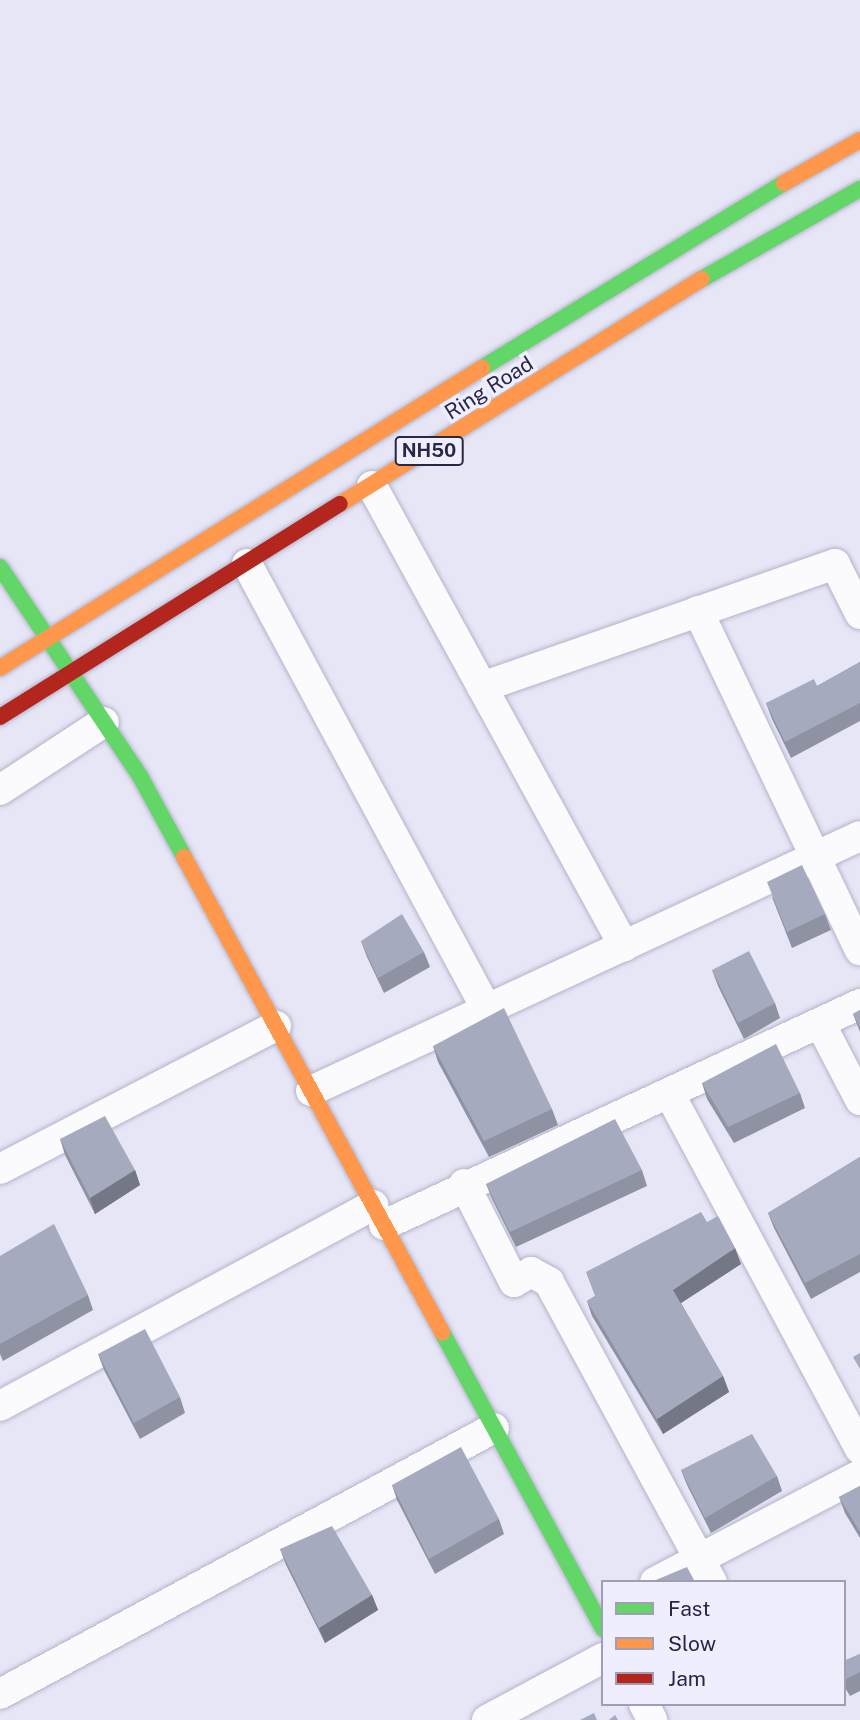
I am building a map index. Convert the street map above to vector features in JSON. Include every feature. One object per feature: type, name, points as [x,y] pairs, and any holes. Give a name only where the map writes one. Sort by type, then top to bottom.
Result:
[{"type":"main road","name":"Ring Road","points":[[0,668],[738,208],[860,140]]},
{"type":"main road","name":"Ring Road","points":[[0,717],[693,284],[860,189]]},
{"type":"main road","points":[[0,567],[141,778],[494,1428],[600,1617]]},
{"type":"street","points":[[372,486],[624,946]]},
{"type":"street","points":[[247,564],[487,1010]]},
{"type":"street","points":[[482,687],[835,564],[860,614]]},
{"type":"street","points":[[698,611],[813,858],[860,950]]},
{"type":"street","points":[[0,790],[104,722]]},
{"type":"street","points":[[311,1091],[860,836]]},
{"type":"street","points":[[0,1406],[379,1215],[464,1184],[860,1004]]},
{"type":"street","points":[[820,1023],[860,1100]]},
{"type":"street","points":[[0,1169],[276,1026]]},
{"type":"street","points":[[669,1093],[860,1448]]},
{"type":"street","points":[[464,1184],[513,1282],[531,1272],[549,1282],[705,1570]]},
{"type":"street","points":[[0,1694],[494,1428]]},
{"type":"street","points":[[663,1580],[705,1570],[860,1475]]},
{"type":"street","points":[[487,1720],[601,1659]]},
{"type":"building","points":[[860,662],[860,703],[785,742],[766,703],[814,679],[817,686]]},
{"type":"building","points":[[802,865],[825,914],[787,932],[767,882]]},
{"type":"building","points":[[402,914],[424,952],[378,978],[361,941]]},
{"type":"building","points":[[749,951],[775,1003],[738,1023],[712,970]]},
{"type":"building","points":[[504,1008],[552,1109],[484,1141],[433,1046]]},
{"type":"building","points":[[860,1010],[860,1027],[853,1014]]},
{"type":"building","points":[[776,1044],[800,1093],[728,1127],[702,1083]]},
{"type":"building","points":[[105,1116],[135,1170],[90,1198],[60,1139]]},
{"type":"building","points":[[615,1119],[642,1170],[510,1232],[486,1184]]},
{"type":"building","points":[[860,1157],[860,1254],[805,1283],[768,1213]]},
{"type":"building","points":[[701,1212],[707,1222],[718,1216],[735,1248],[673,1290],[723,1376],[657,1419],[587,1301],[595,1296],[586,1272]]},
{"type":"building","points":[[54,1224],[88,1295],[0,1344],[0,1256]]},
{"type":"building","points":[[145,1329],[180,1397],[134,1423],[98,1354]]},
{"type":"building","points":[[860,1353],[860,1369],[853,1357]]},
{"type":"building","points":[[752,1434],[777,1476],[705,1518],[681,1470]]},
{"type":"building","points":[[461,1447],[499,1519],[429,1559],[392,1485]]},
{"type":"building","points":[[860,1486],[860,1532],[839,1497]]},
{"type":"building","points":[[332,1526],[372,1595],[319,1628],[280,1549]]},
{"type":"building","points":[[687,1567],[694,1580],[656,1580]]},
{"type":"building","points":[[860,1654],[860,1672],[846,1679],[846,1660]]},
{"type":"building","points":[[594,1713],[597,1720],[580,1720]]},
{"type":"traffic: fast","points":[[482,368],[784,183]]},
{"type":"traffic: fast","points":[[702,279],[860,189]]},
{"type":"traffic: fast","points":[[0,567],[141,778],[184,857]]},
{"type":"traffic: fast","points":[[442,1332],[601,1625]]},
{"type":"traffic: slow","points":[[784,183],[860,140]]},
{"type":"traffic: slow","points":[[340,504],[702,279]]},
{"type":"traffic: slow","points":[[0,668],[482,368]]},
{"type":"traffic: slow","points":[[184,857],[442,1332]]},
{"type":"traffic: jam","points":[[0,717],[340,504]]}]
